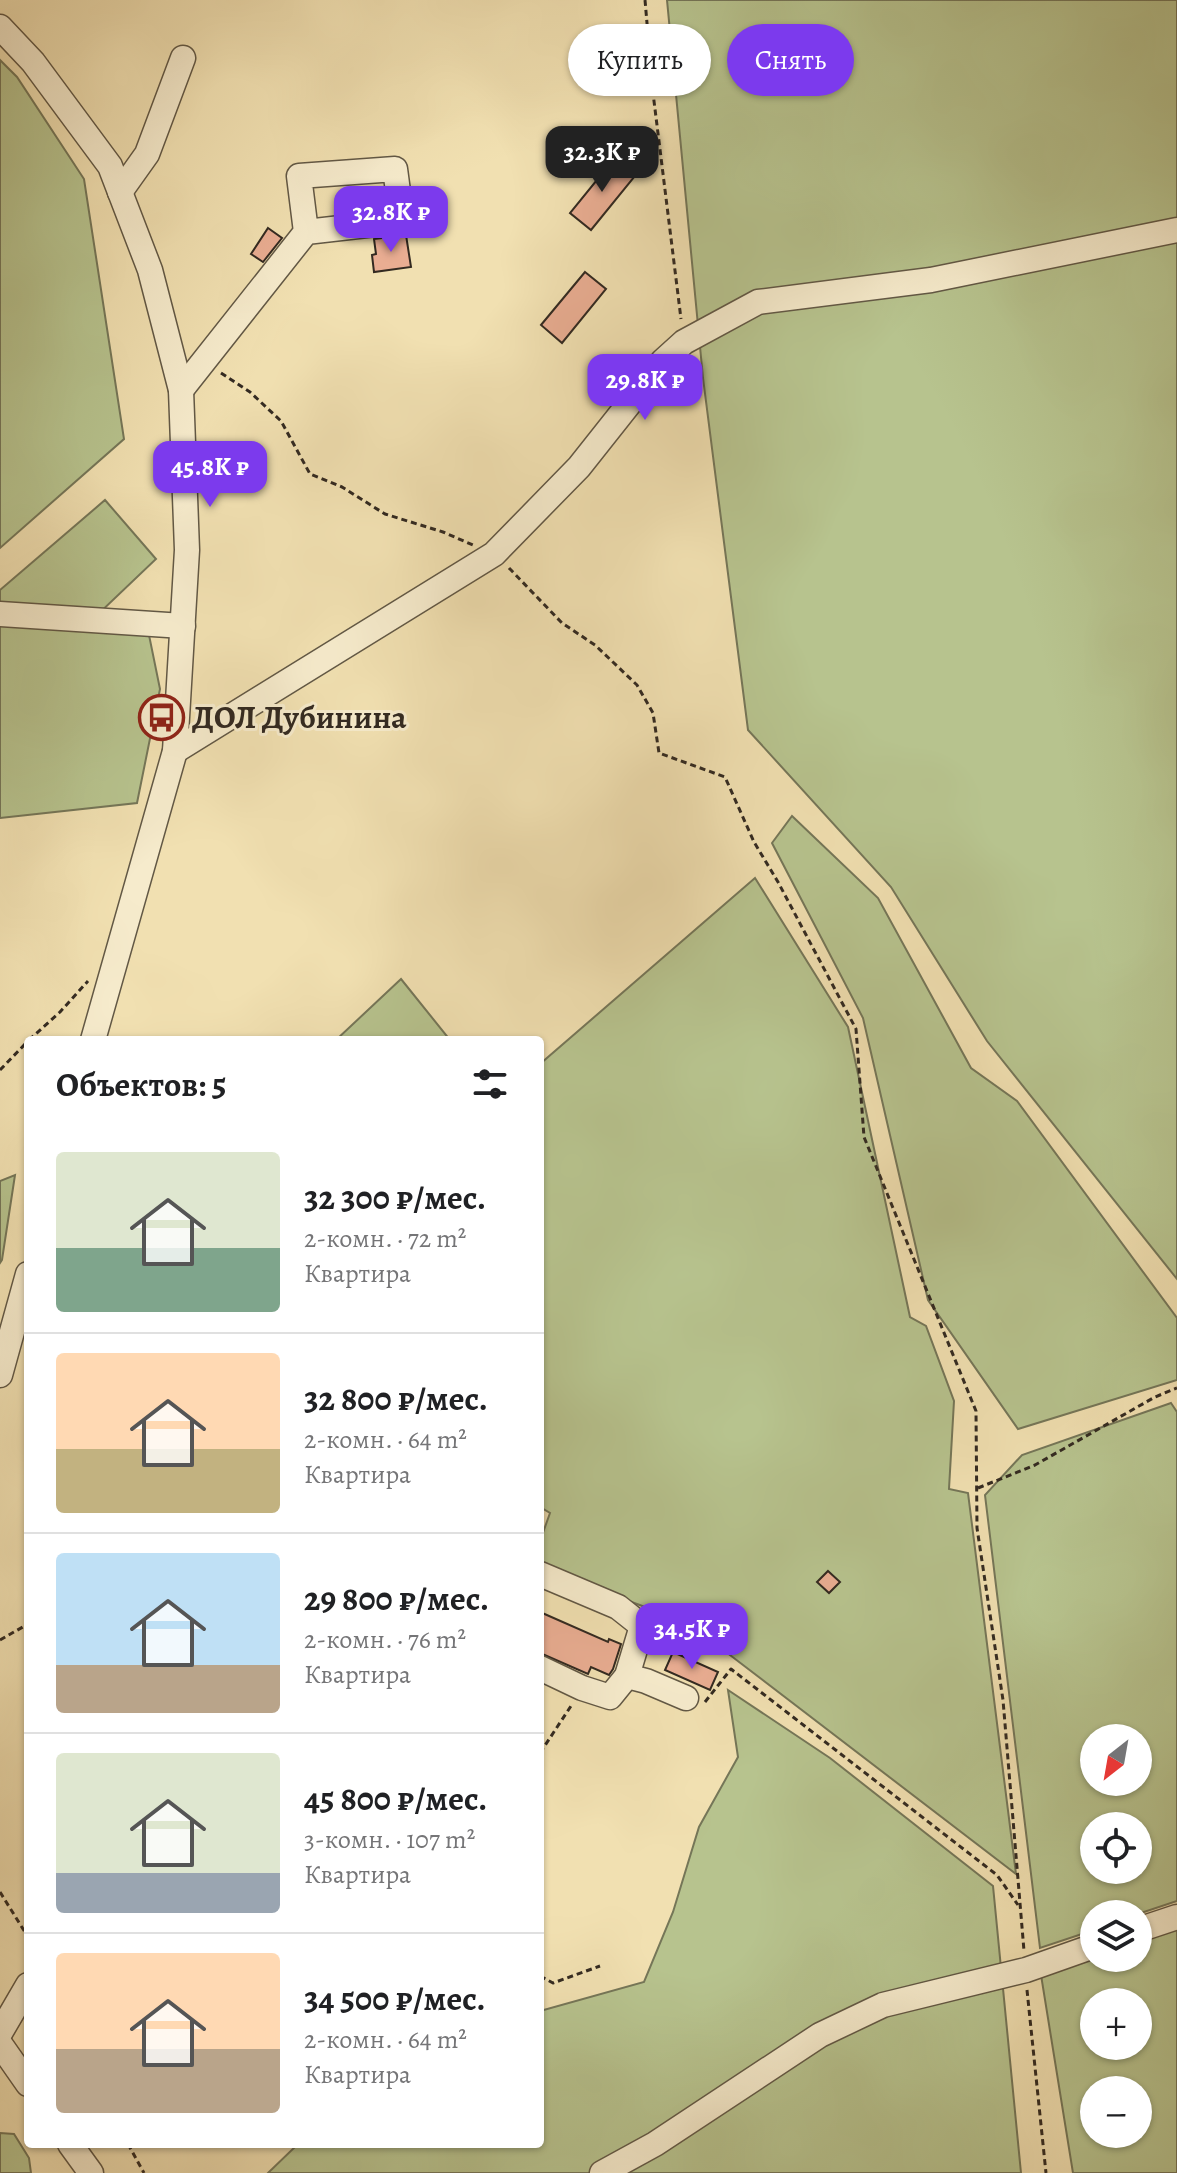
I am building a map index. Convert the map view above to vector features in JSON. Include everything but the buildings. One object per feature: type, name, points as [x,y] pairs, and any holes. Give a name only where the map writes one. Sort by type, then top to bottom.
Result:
[{"type":"street","points":[[0,27],[33,62],[110,166],[150,270],[181,390],[187,550],[175,751],[94,1036]]},
{"type":"street","points":[[120,192],[147,154],[183,58]]},
{"type":"street","points":[[181,390],[306,232],[299,176],[395,169],[402,221],[306,232]]},
{"type":"street","points":[[175,751],[494,554],[579,467],[663,361],[684,342],[758,302],[931,280],[1177,230]]},
{"type":"street","points":[[0,614],[183,626]]},
{"type":"street","points":[[0,1375],[24,1288]]},
{"type":"street","points":[[544,1576],[618,1607],[642,1626],[627,1676],[610,1697],[544,1670]]},
{"type":"street","points":[[627,1676],[686,1698]]},
{"type":"street","points":[[1152,1925],[1177,1917]]},
{"type":"street","points":[[602,2173],[655,2144],[820,2035],[883,2005],[1026,1970],[1080,1951]]},
{"type":"street","points":[[0,2033],[24,1992]]},
{"type":"street","points":[[0,2044],[24,2078]]},
{"type":"street","points":[[73,2148],[91,2173]]},
{"type":"path","points":[[645,0],[653,93],[684,342]]},
{"type":"path","points":[[204,362],[250,392],[281,421],[310,474],[342,487],[385,514],[443,532],[494,554],[562,623],[595,645],[637,685],[653,713],[659,753],[725,777],[754,842],[856,1029],[864,1137],[976,1411],[977,1528],[1003,1700],[1046,2173]]},
{"type":"path","points":[[33,1036],[87,982]]},
{"type":"path","points":[[0,1070],[24,1044]]},
{"type":"path","points":[[978,1488],[1035,1465],[1155,1397],[1177,1388]]},
{"type":"path","points":[[0,1640],[24,1626]]},
{"type":"path","points":[[686,1698],[707,1703],[731,1669],[997,1875],[1020,1908]]},
{"type":"path","points":[[544,1747],[582,1688]]},
{"type":"path","points":[[0,1892],[24,1931]]},
{"type":"path","points":[[544,1978],[553,1983],[600,1966]]},
{"type":"path","points":[[130,2148],[144,2173]]},
{"type":"green space","points":[[667,0],[1177,0],[1177,1279],[987,1041],[891,887],[748,730],[703,378],[676,96],[711,96],[711,24],[669,24]]},
{"type":"green space","points":[[0,60],[17,77],[84,179],[124,439],[0,548]]},
{"type":"green space","points":[[105,500],[156,559],[94,618],[149,635],[160,689],[137,803],[0,818],[0,590]]},
{"type":"green space","points":[[792,816],[878,898],[971,1068],[1017,1101],[1177,1318],[1177,1380],[1018,1429],[928,1300],[863,1018],[772,843]]},
{"type":"green space","points":[[755,878],[848,1027],[910,1317],[926,1326],[954,1401],[949,1489],[968,1493],[1016,1874],[680,1620],[544,1569],[544,1530],[550,1513],[544,1509],[544,1061]]},
{"type":"green space","points":[[401,979],[447,1036],[340,1036]]},
{"type":"green space","points":[[15,1175],[2,1260],[0,1263],[0,1181]]},
{"type":"green space","points":[[1171,1403],[1177,1412],[1177,1901],[1152,1909],[1152,1900],[1080,1900],[1080,1935],[1040,1948],[985,1495],[1022,1455]]},
{"type":"green space","points":[[728,1690],[830,1758],[993,1886],[1021,2173],[268,2173],[294,2148],[544,2148],[544,2010],[644,1982],[673,1912],[699,1827],[738,1757]]},
{"type":"green space","points":[[1177,1922],[1177,2173],[1073,2173],[1041,1975],[1080,1962],[1080,1972],[1152,1972],[1152,1932]]},
{"type":"green space","points":[[0,2133],[14,2134],[29,2158],[31,2173],[0,2173]]},
{"type":"place","name":"ДОЛ Дубинина","points":[[161,717]]}]
